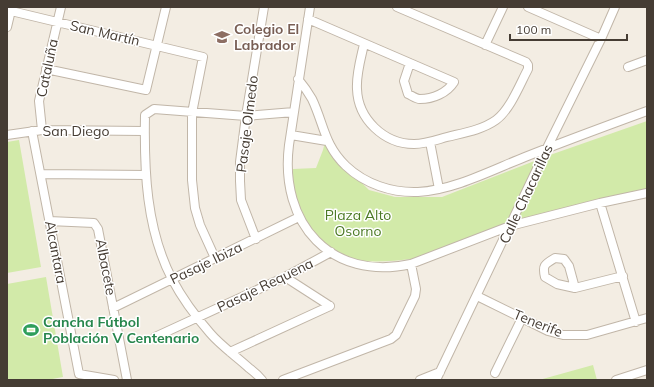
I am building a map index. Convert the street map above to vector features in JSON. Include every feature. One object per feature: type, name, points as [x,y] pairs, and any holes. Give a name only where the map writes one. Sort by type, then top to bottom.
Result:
[{"type":"street","name":"Cataluña","points":[[42,130],[39,101],[61,7]]},
{"type":"street","points":[[46,69],[146,90],[166,7]]},
{"type":"street","name":"Pasaje Olmedo","points":[[256,239],[241,200],[240,162],[264,7]]},
{"type":"street","points":[[310,7],[287,156],[288,178],[292,198],[300,217],[311,236],[331,252],[346,260],[372,267],[392,267],[411,264],[510,226],[600,203],[647,193]]},
{"type":"street","points":[[364,44],[357,87],[359,102],[365,116],[374,128],[381,134],[396,141],[413,144],[430,142],[476,129],[496,120],[508,107],[528,69],[526,62],[397,7]]},
{"type":"street","points":[[485,45],[502,7]]},
{"type":"street","points":[[528,7],[547,11],[601,39]]},
{"type":"street","name":"Calle Chacarillas","points":[[436,380],[601,39],[615,7]]},
{"type":"street","name":"San Martín","points":[[9,10],[204,56],[192,113]]},
{"type":"street","points":[[7,26],[9,10]]},
{"type":"street","points":[[308,20],[410,63],[454,82],[449,89],[439,95],[419,99],[408,94],[404,81],[410,63]]},
{"type":"street","points":[[628,67],[647,60]]},
{"type":"street","points":[[298,79],[312,99],[327,141],[346,166],[371,183],[380,187],[400,191],[419,192],[458,184],[547,148],[647,111]]},
{"type":"street","points":[[262,380],[215,340],[196,317],[172,279],[160,252],[152,224],[148,198],[144,131],[145,116],[149,111],[154,109],[246,116],[294,112]]},
{"type":"street","points":[[192,113],[192,180],[195,208],[200,225],[215,258]]},
{"type":"street","name":"San Diego","points":[[7,135],[42,130],[144,131]]},
{"type":"street","name":"Alcantara","points":[[32,131],[42,174],[79,374],[114,380]]},
{"type":"street","points":[[291,135],[327,141]]},
{"type":"street","points":[[430,142],[439,189]]},
{"type":"street","points":[[42,174],[146,175]]},
{"type":"street","points":[[600,203],[636,322]]},
{"type":"street","name":"Pasaje Ibiza","points":[[113,308],[300,217]]},
{"type":"street","name":"Albacete","points":[[50,221],[94,223],[98,229],[127,380]]},
{"type":"street","name":"Pasaje Requena","points":[[155,337],[285,277],[331,252]]},
{"type":"street","points":[[283,380],[390,339],[396,335],[415,296],[416,289],[411,264]]},
{"type":"street","points":[[575,288],[623,276]]},
{"type":"street","points":[[230,352],[330,306],[285,277]]},
{"type":"street","name":"Tenerife","points":[[477,296],[548,331],[571,336],[587,335],[647,318]]},
{"type":"street","points":[[495,373],[522,318]]},
{"type":"street","points":[[621,379],[647,370]]},
{"type":"street","points":[[420,380],[440,372]]},
{"type":"green space","name":"Plaza Alto Osorno","points":[[647,121],[647,190],[604,200],[413,259],[380,262],[364,261],[347,258],[337,254],[317,236],[310,227],[300,209],[294,190],[293,169],[316,168],[325,142],[369,190],[395,197],[442,197],[550,155]]},
{"type":"green space","points":[[19,140],[41,267],[7,273],[7,142]]},
{"type":"green space","name":"Cancha Fútbol Población V Centenario","points":[[46,277],[63,377],[47,380],[7,380],[7,284]]},
{"type":"green space","points":[[593,365],[597,380],[539,380]]},
{"type":"place","name":"Colegio El Labrador","points":[[222,37]]},
{"type":"place","name":"Cancha Fútbol Población V Centenario","points":[[31,330]]}]
